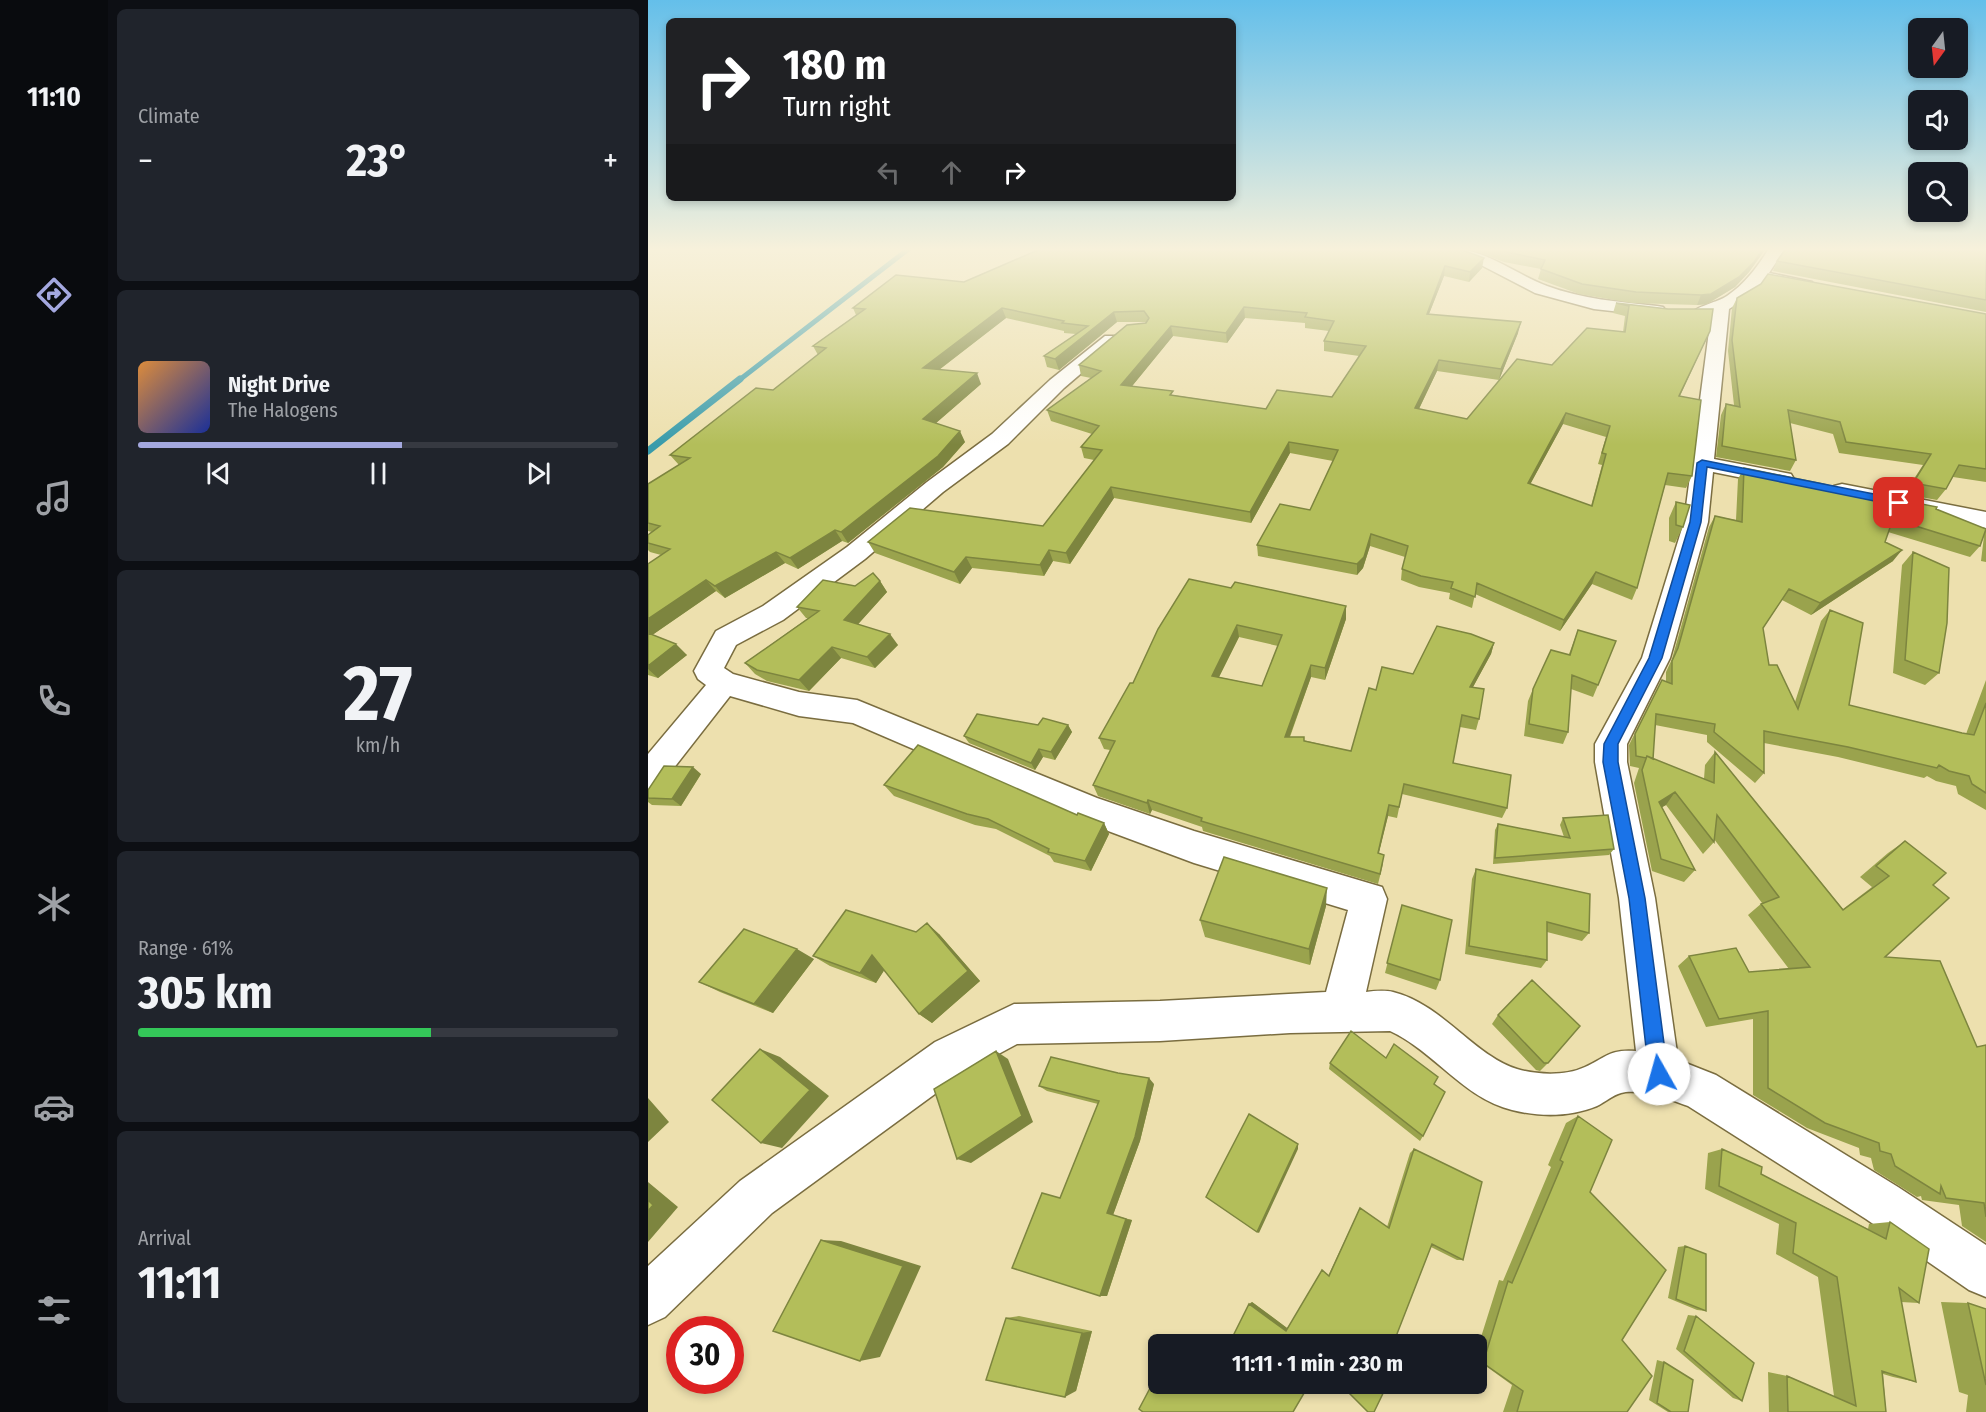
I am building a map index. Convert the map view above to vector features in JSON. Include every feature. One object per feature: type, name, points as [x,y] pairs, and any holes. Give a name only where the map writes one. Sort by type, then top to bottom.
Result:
[{"type":"street","points":[[1659,1074],[1637,898],[1611,762],[1611,744],[1656,658],[1696,522],[1720,313]]},
{"type":"street","points":[[1132,328],[1124,328],[1058,384],[999,439],[935,487],[856,553],[773,613],[726,638],[708,671],[724,683],[799,704],[857,712],[1099,813],[1194,846],[1369,899],[1341,1013]]},
{"type":"street","points":[[1702,463],[1986,520]]},
{"type":"street","points":[[648,777],[724,683]]},
{"type":"street","points":[[648,1300],[756,1197],[950,1057],[1014,1024],[1160,1021],[1290,1013],[1392,1011],[1416,1022],[1471,1066],[1511,1089],[1551,1095],[1588,1088],[1618,1071],[1659,1074],[1701,1090],[1882,1203],[1986,1273]]},
{"type":"building","points":[[860,313],[996,313],[923,368],[977,373],[923,419],[960,431],[938,456],[841,532],[835,530],[790,558],[776,552],[715,586],[706,580],[648,619],[648,564],[670,549],[648,543],[648,535],[660,526],[648,523],[648,484],[690,458],[670,455],[756,388],[773,390],[826,348],[813,346]]},
{"type":"building","points":[[1025,313],[1113,313],[1055,359],[1044,356],[1088,326],[1062,323],[1064,321]]},
{"type":"building","points":[[1145,313],[1240,313],[1226,333],[1171,326],[1121,385],[1173,391],[1170,395],[1266,409],[1277,390],[1332,397],[1366,346],[1324,341],[1334,321],[1305,317],[1306,313],[1427,313],[1521,322],[1501,369],[1439,360],[1415,408],[1467,419],[1517,359],[1552,365],[1587,328],[1625,332],[1628,313],[1712,313],[1710,331],[1679,396],[1701,400],[1692,476],[1668,473],[1637,588],[1596,572],[1564,620],[1477,583],[1475,597],[1451,588],[1453,582],[1421,576],[1402,569],[1408,546],[1371,534],[1364,557],[1357,564],[1257,545],[1280,504],[1310,510],[1338,450],[1289,442],[1250,512],[1111,487],[1066,553],[1049,550],[1040,565],[966,557],[954,572],[868,542],[910,508],[1043,526],[1102,450],[1081,447],[1099,426],[1047,410],[1101,371],[1079,365],[1127,325],[1146,323],[1149,318]],"holes":[[[1566,413],[1610,426],[1602,453],[1606,454],[1592,506],[1528,483]]]},
{"type":"building","points":[[1735,313],[1986,314],[1986,469],[1959,465],[1946,489],[1913,483],[1931,454],[1846,442],[1840,422],[1788,410],[1796,460],[1722,446],[1726,404],[1740,407],[1732,340]]},
{"type":"building","points":[[1744,468],[1823,484],[1899,504],[1902,500],[1937,507],[1936,509],[1986,529],[1980,546],[1893,519],[1885,542],[1902,550],[1820,603],[1789,589],[1763,628],[1769,665],[1777,665],[1798,709],[1830,610],[1863,623],[1849,705],[1974,735],[1986,703],[1986,793],[1972,784],[1969,776],[1949,771],[1939,765],[1937,768],[1848,747],[1764,731],[1764,773],[1714,732],[1715,724],[1656,714],[1653,759],[1647,756],[1646,758],[1636,756],[1635,734],[1662,680],[1672,684],[1672,661],[1678,648],[1715,516],[1742,522]]},
{"type":"building","points":[[1676,502],[1690,505],[1683,527],[1676,525]]},
{"type":"building","points":[[1913,552],[1949,568],[1947,623],[1939,673],[1905,660]]},
{"type":"building","points":[[873,573],[880,581],[844,620],[890,634],[867,657],[832,647],[799,680],[757,670],[745,663],[819,611],[797,607],[823,580],[855,586]]},
{"type":"building","points":[[1189,579],[1231,588],[1235,582],[1346,606],[1325,668],[1311,665],[1285,737],[1304,737],[1304,741],[1351,751],[1369,688],[1376,690],[1382,667],[1413,674],[1437,626],[1471,634],[1494,643],[1470,687],[1484,689],[1479,719],[1462,715],[1453,763],[1511,775],[1507,808],[1404,784],[1399,807],[1389,805],[1378,853],[1384,855],[1380,874],[1201,821],[1202,818],[1093,785],[1115,741],[1099,738],[1130,683],[1133,683],[1158,629]],"holes":[[[1237,625],[1282,635],[1262,686],[1212,676]]]},
{"type":"building","points":[[1578,630],[1616,641],[1598,685],[1572,675],[1568,732],[1529,724],[1533,689],[1551,650],[1570,655]]},
{"type":"building","points":[[648,633],[676,644],[648,666]]},
{"type":"building","points":[[977,714],[1038,725],[1043,718],[1068,725],[1051,752],[1039,749],[1031,763],[964,736]]},
{"type":"building","points":[[918,745],[1077,815],[1078,813],[1104,823],[1085,861],[1048,852],[1049,849],[988,819],[884,785]]},
{"type":"building","points":[[1715,752],[1843,910],[1889,876],[1876,866],[1905,841],[1946,873],[1933,885],[1949,898],[1885,957],[1940,961],[1977,1047],[1986,1045],[1986,1217],[1984,1203],[1946,1198],[1941,1186],[1940,1194],[1895,1166],[1891,1154],[1880,1151],[1879,1143],[1825,1123],[1768,1088],[1768,1011],[1719,1019],[1689,956],[1736,948],[1749,972],[1810,967],[1761,904],[1779,897],[1717,815],[1714,842],[1675,792],[1659,802],[1695,870],[1661,859],[1642,770],[1647,756],[1714,783]]},
{"type":"building","points":[[664,766],[693,767],[672,799],[648,798],[648,790]]},
{"type":"building","points":[[1608,815],[1614,849],[1495,858],[1498,824],[1570,838],[1563,818]]},
{"type":"building","points":[[1224,857],[1327,888],[1309,949],[1200,920]]},
{"type":"building","points":[[1476,869],[1590,894],[1589,933],[1547,922],[1547,960],[1469,946]]},
{"type":"building","points":[[1402,905],[1452,920],[1440,980],[1387,963]]},
{"type":"building","points":[[846,910],[916,932],[927,923],[968,971],[919,1014],[872,955],[860,973],[813,956]]},
{"type":"building","points":[[744,929],[797,949],[754,1004],[699,982]]},
{"type":"building","points":[[1532,980],[1580,1026],[1548,1063],[1544,1063],[1498,1015]]},
{"type":"building","points":[[1351,1031],[1386,1058],[1394,1044],[1438,1077],[1434,1084],[1445,1092],[1423,1136],[1330,1063]]},
{"type":"building","points":[[760,1049],[810,1090],[761,1143],[712,1100]]},
{"type":"building","points":[[996,1051],[1022,1116],[957,1159],[934,1089]]},
{"type":"building","points":[[1051,1057],[1149,1078],[1135,1137],[1107,1213],[1126,1219],[1100,1296],[1012,1268],[1042,1193],[1060,1198],[1099,1101],[1039,1086]]},
{"type":"building","points":[[1249,1114],[1298,1144],[1257,1232],[1206,1197]]},
{"type":"building","points":[[1578,1116],[1612,1140],[1590,1192],[1666,1270],[1622,1340],[1652,1376],[1627,1412],[1517,1412],[1523,1391],[1487,1366],[1487,1350],[1508,1281],[1512,1283],[1563,1162],[1560,1160]]},
{"type":"building","points":[[1414,1149],[1482,1182],[1463,1260],[1432,1244],[1397,1334],[1234,1334],[1249,1304],[1286,1331],[1322,1270],[1329,1276],[1360,1208],[1389,1228]]},
{"type":"building","points":[[1722,1149],[1762,1167],[1761,1174],[1886,1239],[1890,1222],[1929,1249],[1919,1303],[1899,1288],[1916,1382],[1882,1371],[1886,1412],[1788,1412],[1787,1376],[1856,1406],[1837,1277],[1793,1253],[1796,1223],[1719,1186]]},
{"type":"building","points":[[648,1200],[653,1205],[648,1211]]},
{"type":"building","points":[[821,1240],[903,1266],[860,1361],[773,1331]]},
{"type":"building","points":[[1685,1246],[1706,1254],[1706,1311],[1676,1299]]},
{"type":"building","points":[[1968,1303],[1986,1309],[1986,1385]]},
{"type":"building","points":[[1696,1316],[1754,1363],[1742,1401],[1684,1351]]},
{"type":"building","points":[[1006,1318],[1082,1333],[1065,1397],[986,1380]]},
{"type":"building","points":[[1664,1362],[1693,1380],[1688,1412],[1671,1412],[1657,1403]]},
{"type":"building","points":[[1148,1392],[1148,1394],[1304,1394],[1293,1412],[1143,1412],[1139,1409]]},
{"type":"building","points":[[1350,1394],[1383,1394],[1374,1412],[1368,1412]]},
{"type":"waterway","points":[[738,381],[826,313]]},
{"type":"waterway","points":[[648,451],[740,379]]},
{"type":"route","points":[[1659,1074],[1637,898],[1611,762],[1611,744],[1656,658],[1696,522],[1702,463],[1899,503]]}]
